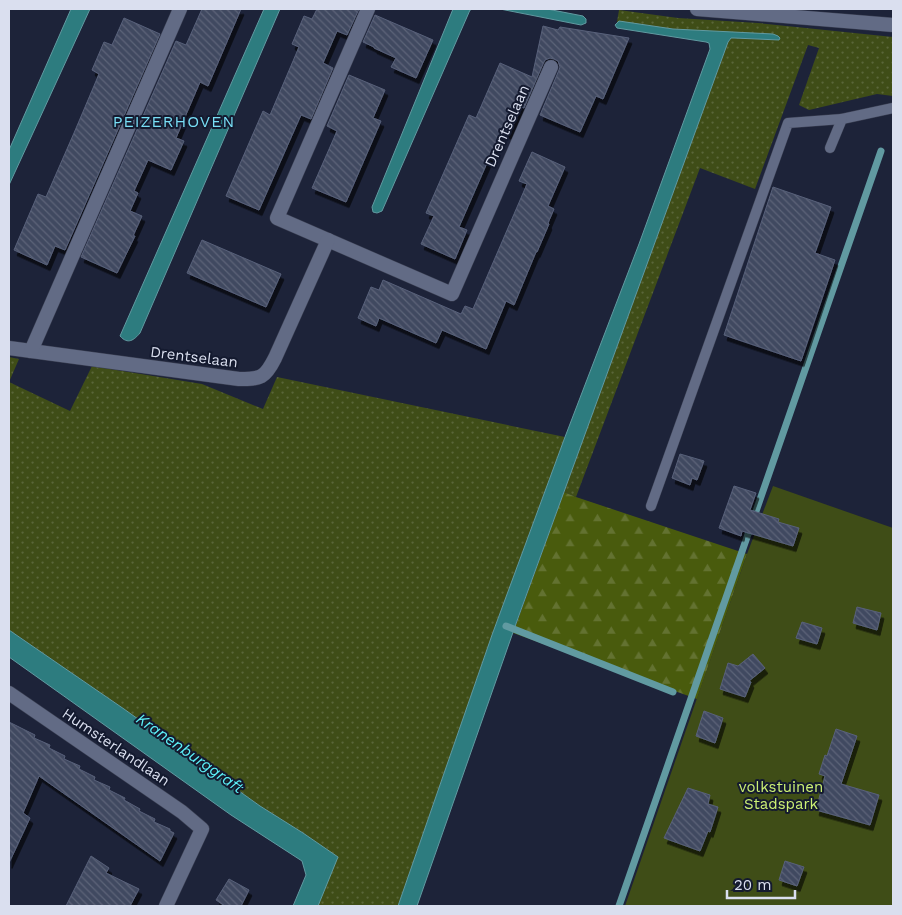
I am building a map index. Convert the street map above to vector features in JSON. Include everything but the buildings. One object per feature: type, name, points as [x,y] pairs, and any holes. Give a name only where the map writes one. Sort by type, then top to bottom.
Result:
[{"type":"street","points":[[31,351],[180,9]]},
{"type":"street","name":"Drentselaan","points":[[368,9],[277,218],[452,294],[551,67]]},
{"type":"street","points":[[697,9],[893,25]]},
{"type":"street","name":"Drentselaan","points":[[9,348],[239,379],[254,379],[264,376],[276,358],[328,240]]},
{"type":"street","name":"Humsterlandlaan","points":[[9,693],[182,812],[202,829],[166,906]]},
{"type":"lane","points":[[651,506],[788,123],[842,119],[893,108]]},
{"type":"lane","points":[[830,148],[842,119]]},
{"type":"green space","points":[[619,10],[678,18],[758,23],[893,37],[893,96],[877,94],[809,110],[799,105],[819,48],[808,45],[755,189],[700,168],[576,497],[564,492],[728,42],[731,38],[779,40],[780,38],[617,22]]},
{"type":"green space","points":[[9,357],[19,359],[9,382]]},
{"type":"green space","points":[[92,366],[202,384],[263,409],[277,377],[565,437],[492,635],[398,906],[318,906],[337,857],[260,806],[9,630],[9,382],[70,411]]},
{"type":"green space","name":"volkstuinen Stadspark","points":[[773,486],[893,528],[893,906],[625,906],[747,554]]},
{"type":"green space","points":[[564,492],[747,554],[697,699],[513,633]]},
{"type":"shaded area","points":[[71,9],[90,9],[9,185],[9,150]]},
{"type":"shaded area","points":[[264,9],[280,9],[140,333],[128,341],[123,339],[120,336]]},
{"type":"shaded area","points":[[453,9],[473,9],[470,10],[382,211],[373,212],[372,207]]},
{"type":"shaded area","points":[[500,9],[547,9],[583,16],[586,19],[586,23],[581,25]]},
{"type":"shaded area","points":[[619,21],[673,29],[773,34],[780,38],[779,40],[731,38],[728,42],[518,618],[417,906],[398,906],[492,635],[710,49],[709,43],[706,42],[617,28],[615,25]]},
{"type":"shaded area","points":[[9,630],[260,806],[338,857],[318,906],[293,906],[306,875],[302,861],[231,815],[9,657]]},
{"type":"waterway","points":[[619,906],[881,151]]},
{"type":"waterway","points":[[506,626],[673,692]]},
{"type":"district","name":"PEIZERHOVEN","points":[[174,121]]},
{"type":"water label","name":"Kranenburggraft","points":[[190,753]]}]
